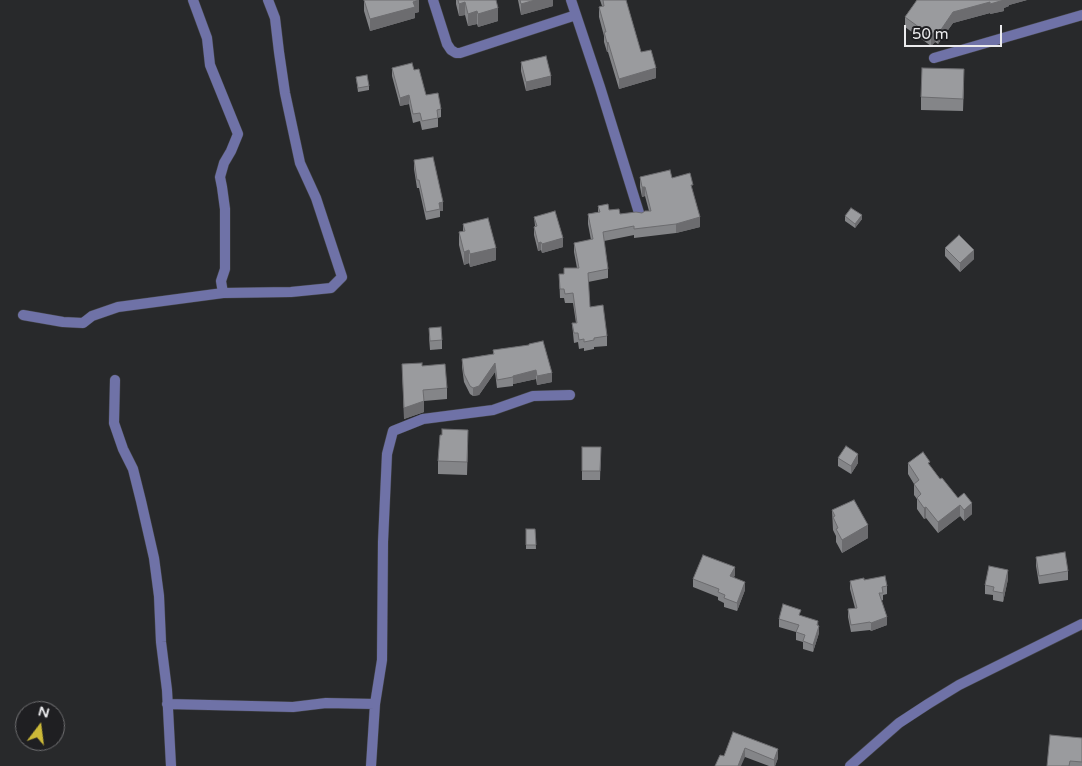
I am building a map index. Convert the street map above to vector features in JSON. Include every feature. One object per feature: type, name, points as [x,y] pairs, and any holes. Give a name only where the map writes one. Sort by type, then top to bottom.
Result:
[{"type":"street","points":[[193,0],[206,38],[210,65],[238,134],[224,163],[220,177],[225,209],[225,269],[221,281],[224,293]]},
{"type":"street","points":[[23,315],[62,322],[83,323],[92,316],[118,307],[224,293],[291,292],[331,288],[342,277],[316,198],[300,163],[285,93],[278,52],[275,18],[268,0]]},
{"type":"street","points":[[433,0],[447,44],[456,53],[576,15]]},
{"type":"street","points":[[571,0],[640,216]]},
{"type":"street","points":[[934,58],[1082,16]]},
{"type":"street","points":[[115,380],[114,423],[123,449],[133,469],[154,558],[171,766]]},
{"type":"street","points":[[371,766],[375,704],[382,660],[383,542],[387,454],[393,431],[422,419],[493,410],[533,396],[570,395]]},
{"type":"street","points":[[850,766],[899,723],[959,685],[1082,624]]},
{"type":"street","points":[[167,704],[293,707],[326,703],[375,704]]},
{"type":"building","points":[[364,0],[419,0],[413,2],[415,7],[370,19]]},
{"type":"building","points":[[458,0],[496,0],[498,8],[478,14],[477,11],[468,14],[465,2],[459,4]]},
{"type":"building","points":[[520,0],[535,0],[521,4]]},
{"type":"building","points":[[603,0],[626,0],[641,52],[651,50],[656,68],[619,79],[604,32],[606,32],[599,7],[604,6]]},
{"type":"building","points":[[917,0],[1004,0],[953,12],[938,34],[935,31],[931,36],[905,17]]},
{"type":"building","points":[[546,56],[551,76],[526,82],[521,62]]},
{"type":"building","points":[[412,63],[414,70],[419,69],[426,95],[438,93],[441,109],[437,110],[438,118],[422,121],[420,113],[413,114],[409,95],[400,98],[392,68]]},
{"type":"building","points":[[922,68],[964,69],[963,99],[921,97]]},
{"type":"building","points":[[367,75],[369,86],[358,88],[356,77]]},
{"type":"building","points":[[433,157],[443,202],[439,203],[440,209],[426,212],[419,180],[417,180],[414,160]]},
{"type":"building","points":[[670,170],[672,178],[690,173],[693,185],[691,185],[700,217],[676,224],[634,229],[634,226],[603,232],[608,269],[588,273],[590,307],[603,305],[607,336],[584,342],[584,339],[579,340],[578,333],[574,333],[572,323],[577,323],[573,293],[565,294],[564,289],[560,289],[559,274],[564,274],[564,268],[579,268],[574,243],[593,239],[588,214],[600,212],[598,206],[608,204],[609,210],[619,209],[620,214],[651,211],[645,187],[642,187],[640,177]]},
{"type":"building","points":[[851,208],[862,215],[855,224],[845,216]]},
{"type":"building","points":[[555,211],[563,238],[542,244],[541,242],[538,243],[534,227],[537,226],[534,217]]},
{"type":"building","points":[[488,218],[496,248],[470,254],[469,250],[464,252],[459,232],[465,231],[463,224]]},
{"type":"building","points":[[959,235],[974,250],[960,263],[945,248]]},
{"type":"building","points":[[441,327],[442,340],[430,341],[429,328]]},
{"type":"building","points":[[543,341],[552,373],[537,376],[536,370],[497,380],[495,363],[479,386],[473,388],[470,386],[464,374],[462,359],[494,354],[493,350]]},
{"type":"building","points":[[422,363],[422,366],[445,364],[447,388],[423,390],[424,401],[404,408],[402,364]]},
{"type":"building","points":[[442,429],[468,430],[467,462],[438,461]]},
{"type":"building","points":[[846,446],[858,454],[851,466],[838,458]]},
{"type":"building","points":[[582,447],[601,447],[600,471],[582,471]]},
{"type":"building","points":[[923,452],[930,462],[928,463],[940,479],[942,478],[958,498],[964,493],[972,503],[964,510],[960,505],[938,522],[917,498],[921,494],[914,484],[919,480],[908,463]]},
{"type":"building","points":[[854,500],[868,525],[842,540],[836,529],[838,528],[832,510]]},
{"type":"building","points":[[526,529],[535,529],[536,545],[526,545]]},
{"type":"building","points":[[1065,552],[1068,571],[1039,576],[1036,557]]},
{"type":"building","points":[[703,555],[735,567],[730,576],[745,582],[737,603],[724,598],[725,595],[718,592],[719,589],[693,579]]},
{"type":"building","points":[[989,566],[1008,570],[1003,593],[993,591],[994,587],[985,585]]},
{"type":"building","points":[[885,576],[887,586],[882,587],[883,593],[879,593],[887,617],[871,623],[851,625],[848,609],[857,608],[850,581]]},
{"type":"building","points":[[783,604],[801,610],[799,615],[818,621],[817,625],[819,626],[813,645],[803,641],[805,635],[796,632],[799,625],[779,619]]},
{"type":"building","points":[[733,732],[778,749],[774,760],[745,748],[738,766],[715,766],[720,755],[724,756]]},
{"type":"building","points":[[1050,735],[1082,738],[1082,762],[1070,761],[1069,766],[1047,766]]}]
